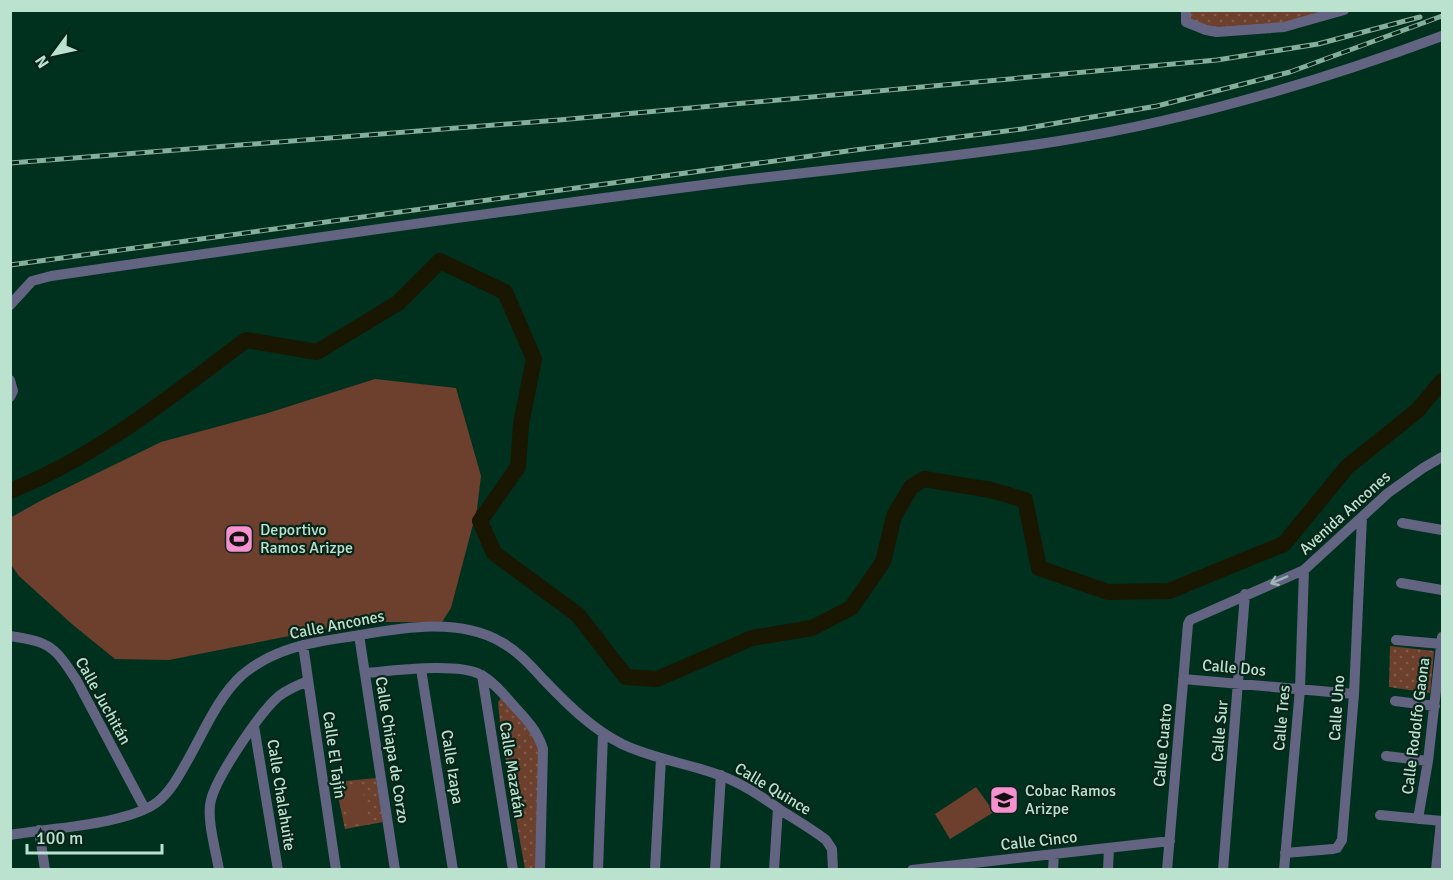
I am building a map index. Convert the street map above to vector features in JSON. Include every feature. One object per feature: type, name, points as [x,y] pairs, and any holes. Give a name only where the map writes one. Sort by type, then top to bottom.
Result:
[{"type":"street","points":[[1186,16],[1206,30],[1227,31],[1284,27],[1344,10]]},
{"type":"street","points":[[10,305],[32,281],[51,276],[734,181],[850,169],[1060,140],[1162,120],[1264,95],[1367,64],[1443,36]]},
{"type":"street","points":[[10,380],[13,391],[10,397]]},
{"type":"street","name":"Avenida Ancones","points":[[1188,624],[1193,617],[1304,570],[1388,494],[1423,468],[1443,457]]},
{"type":"street","name":"Calle Uno","points":[[1285,853],[1333,849],[1340,844],[1354,694],[1362,517]]},
{"type":"street","points":[[1402,524],[1443,530]]},
{"type":"street","name":"Calle Tres","points":[[1284,870],[1300,689],[1304,570]]},
{"type":"street","points":[[1401,583],[1443,590]]},
{"type":"street","name":"Calle Sur","points":[[1223,870],[1245,594]]},
{"type":"street","name":"Calle Cuatro","points":[[1167,870],[1188,624]]},
{"type":"street","name":"Calle Ancones","points":[[10,835],[120,818],[145,809],[157,802],[174,782],[211,718],[241,676],[258,663],[278,653],[303,645],[359,635],[431,627],[483,633],[501,641],[517,653],[603,734]]},
{"type":"street","name":"Calle Chiapa de Corzo","points":[[359,635],[395,870]]},
{"type":"street","name":"Calle Juchitán","points":[[10,636],[45,643],[66,664],[145,809]]},
{"type":"street","points":[[1396,640],[1442,640]]},
{"type":"street","name":"Calle Rodolfo Gaona","points":[[1418,819],[1440,677],[1442,640]]},
{"type":"street","name":"Calle El Tajín","points":[[303,645],[336,870]]},
{"type":"street","name":"Calle Izapa","points":[[420,669],[453,870]]},
{"type":"street","points":[[365,673],[464,669],[482,675],[528,720],[541,740],[544,759],[540,870]]},
{"type":"street","name":"Calle Mazatán","points":[[482,675],[513,870]]},
{"type":"street","name":"Calle Dos","points":[[1183,679],[1354,694]]},
{"type":"street","points":[[219,870],[210,810],[211,801],[220,779],[254,726],[281,695],[308,681]]},
{"type":"street","points":[[1395,701],[1435,706]]},
{"type":"street","name":"Calle Chalahuite","points":[[254,726],[278,870]]},
{"type":"street","points":[[598,870],[603,734]]},
{"type":"street","name":"Calle Quince","points":[[603,734],[637,750],[721,775],[740,784],[826,840],[832,849],[833,870]]},
{"type":"street","points":[[1386,756],[1428,761]]},
{"type":"street","points":[[655,870],[661,758]]},
{"type":"street","points":[[715,870],[721,775]]},
{"type":"street","points":[[774,870],[778,808]]},
{"type":"street","points":[[1380,815],[1442,821],[1436,870]]},
{"type":"street","points":[[39,830],[45,870]]},
{"type":"street","name":"Calle Cinco","points":[[912,870],[993,865],[1054,854],[1170,841]]},
{"type":"street","points":[[1108,848],[1108,870]]},
{"type":"street","points":[[1053,870],[1054,854]]},
{"type":"shaded area","points":[[1188,11],[1340,11],[1292,24],[1217,30],[1188,20]]},
{"type":"shaded area","name":"Deportivo Ramos Arizpe","points":[[375,379],[456,388],[481,476],[477,509],[451,608],[442,622],[360,622],[169,660],[115,659],[73,625],[19,576],[11,565],[10,518],[40,501],[161,442],[268,413]]},
{"type":"shaded area","points":[[1390,646],[1434,651],[1430,693],[1389,687]]},
{"type":"shaded area","points":[[502,697],[540,745],[538,869],[525,869],[501,734],[498,702]]},
{"type":"shaded area","points":[[376,778],[383,822],[345,829],[335,782]]},
{"type":"shaded area","points":[[362,785],[367,820],[349,823],[341,788]]},
{"type":"shaded area","points":[[976,787],[994,812],[950,839],[935,814]]},
{"type":"waterway","points":[[10,491],[42,477],[104,443],[246,340],[317,352],[398,303],[440,261],[505,292],[534,359],[521,424],[518,467],[480,521],[494,553],[578,615],[626,677],[657,679],[752,638],[812,628],[851,608],[883,562],[894,516],[911,487],[924,479],[991,490],[1025,500],[1039,568],[1108,592],[1169,591],[1284,544],[1347,467],[1418,410],[1442,381]]},
{"type":"railway","points":[[10,265],[1022,129],[1157,106],[1290,72],[1442,16]]},
{"type":"railway","points":[[10,163],[559,120],[1217,60],[1318,44],[1420,17]]},
{"type":"place","name":"Deportivo Ramos Arizpe","points":[[239,539]]},
{"type":"place","name":"Cobac Ramos Arizpe","points":[[1004,800]]}]
